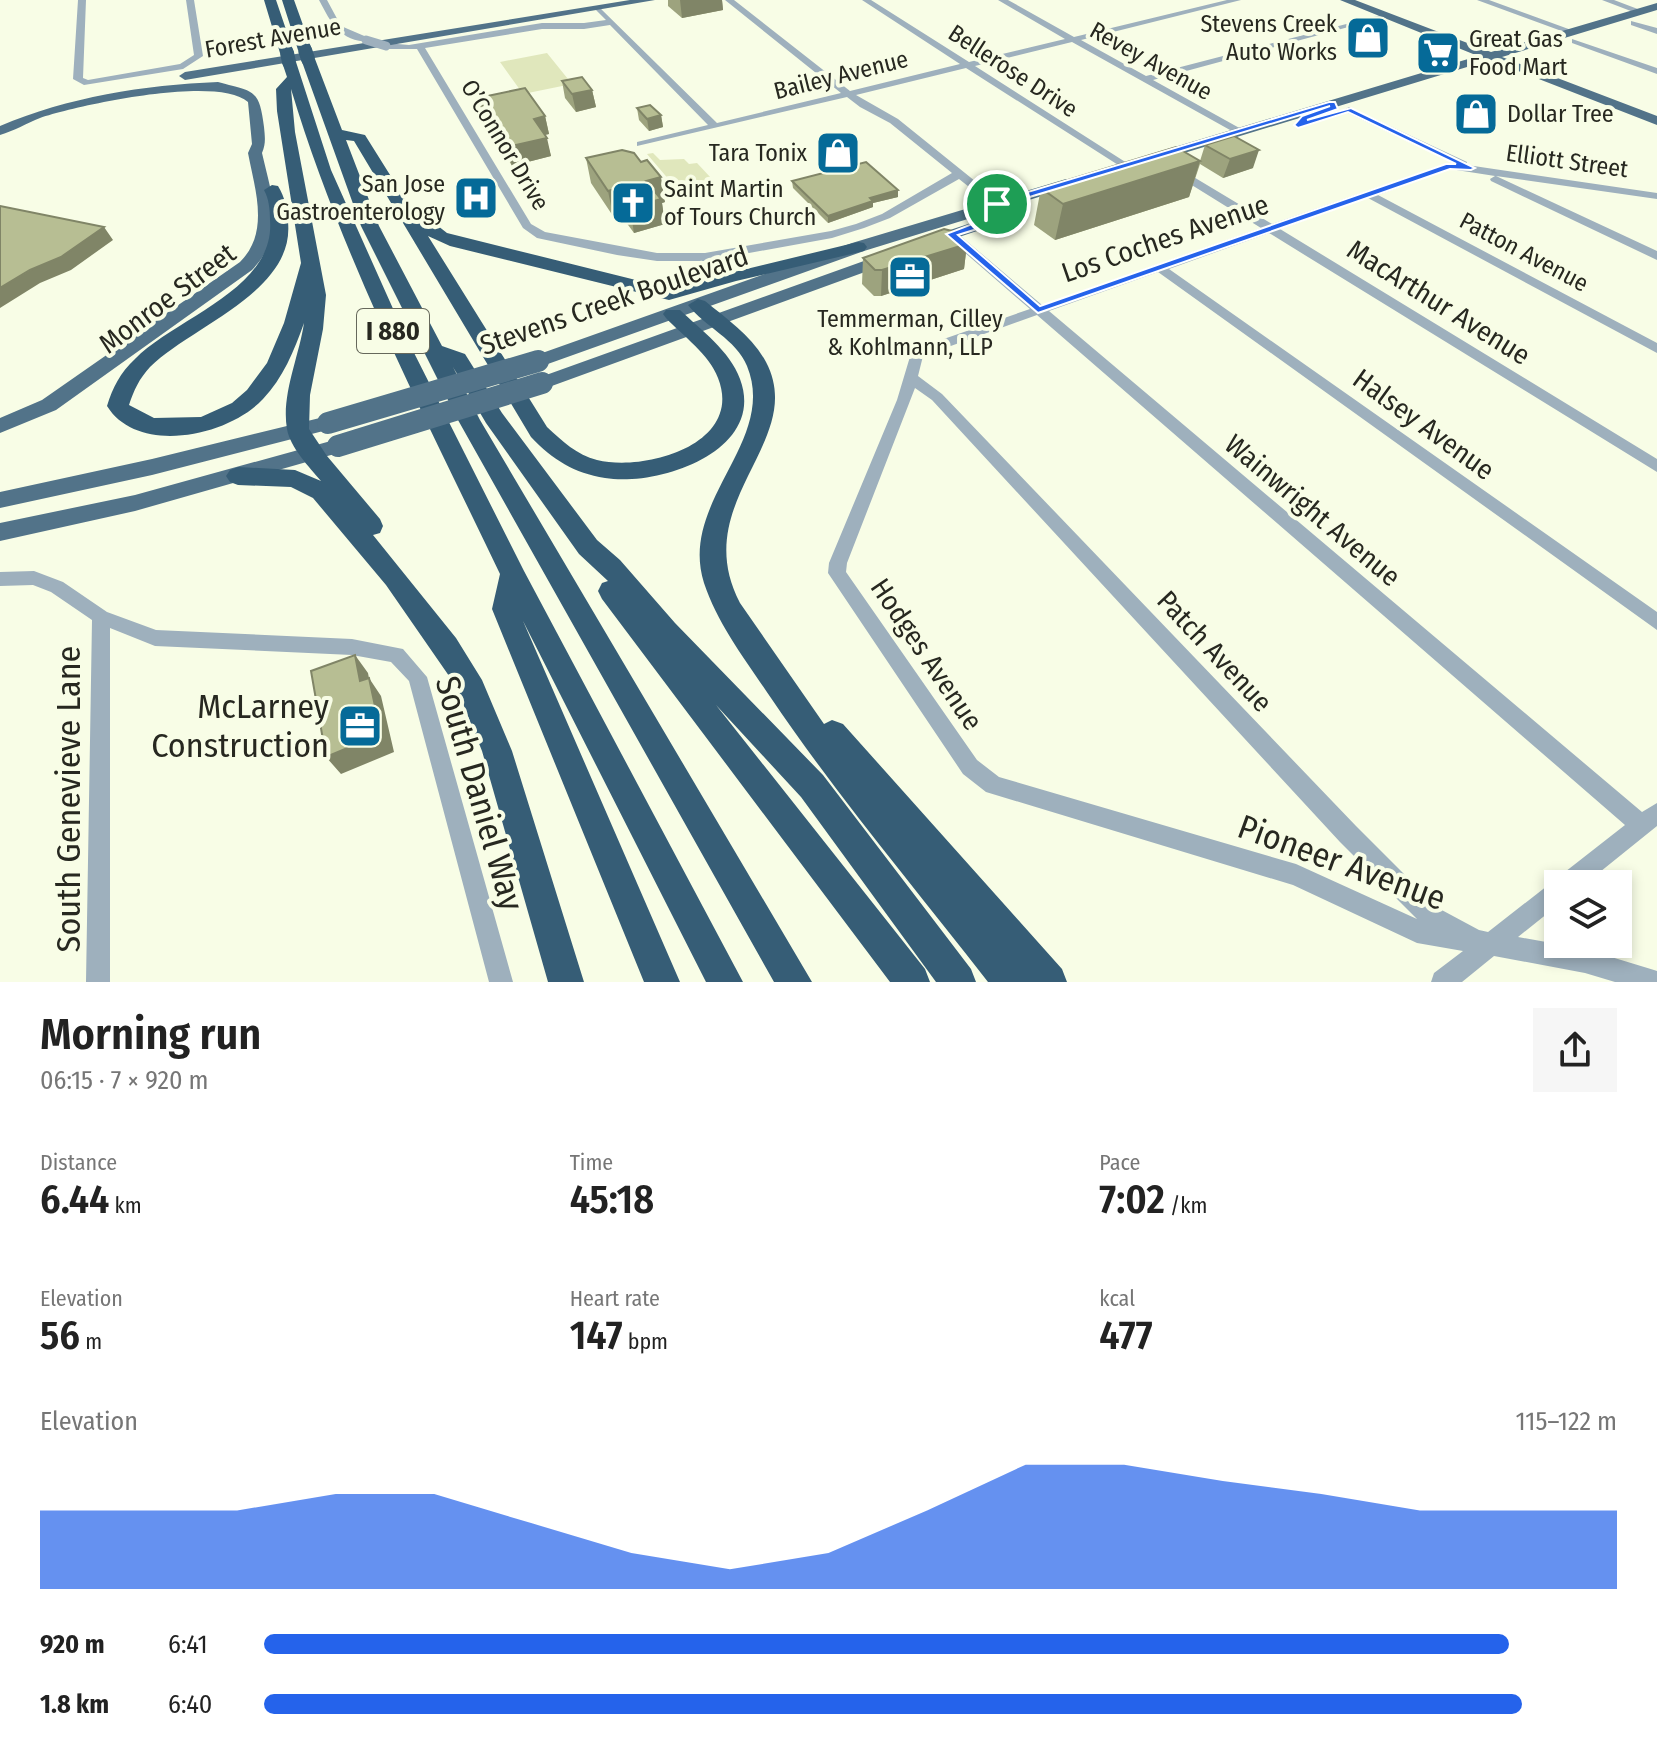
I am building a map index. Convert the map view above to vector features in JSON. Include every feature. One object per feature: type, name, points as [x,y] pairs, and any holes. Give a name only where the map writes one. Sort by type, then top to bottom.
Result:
[{"type":"highway","name":"I 880","points":[[270,0],[323,170],[393,331],[513,574],[725,982]]},
{"type":"highway","name":"I 880","points":[[288,0],[370,226],[432,350],[566,592],[794,982]]},
{"type":"highway","points":[[290,64],[283,89],[284,118],[290,163],[304,213],[310,263],[315,278],[315,317],[304,362],[298,430],[309,455],[322,465],[407,569],[415,603]]},
{"type":"highway","points":[[336,133],[360,138],[539,432],[562,454],[577,462],[616,471],[657,469],[699,451],[726,426],[733,409],[730,380],[722,366],[681,322]]},
{"type":"highway","points":[[272,190],[279,237],[269,264],[251,283],[132,374],[118,397],[118,406],[123,413],[131,420],[153,426],[186,427],[225,414],[261,391],[288,341],[310,263]]},
{"type":"highway","points":[[397,200],[429,229],[448,240],[669,294],[746,272],[858,247]]},
{"type":"highway","points":[[706,312],[729,331],[755,362],[766,395],[758,430],[723,498],[712,544],[715,579],[757,653],[809,729],[1011,982]]},
{"type":"highway","points":[[432,350],[458,359],[494,418],[588,547],[611,567],[665,631],[812,786],[958,982]]},
{"type":"highway","points":[[238,476],[295,479],[321,492],[415,603],[468,680],[492,738],[566,982]]},
{"type":"highway","points":[[588,547],[597,573],[912,982]]},
{"type":"highway","points":[[513,574],[505,609],[662,982]]},
{"type":"highway","points":[[757,653],[835,737],[1049,982]]},
{"type":"main road","name":"Forest Avenue","points":[[13,110],[117,87],[650,0]]},
{"type":"main road","points":[[1345,0],[1452,42],[1503,58],[1547,55],[1572,36],[1634,23],[1657,11]]},
{"type":"main road","points":[[1361,0],[1503,58],[1657,111]]},
{"type":"main road","points":[[1503,58],[1639,11],[1657,11]]},
{"type":"main road","points":[[1451,68],[1462,53],[1452,42]]},
{"type":"main road","points":[[1547,55],[1559,79]]},
{"type":"main road","name":"Stevens Creek Boulevard","points":[[1160,162],[1239,132],[1332,103],[1451,68],[1503,58]]},
{"type":"main road","name":"Stevens Creek Boulevard","points":[[0,532],[135,503],[238,476],[551,380],[858,247],[997,204],[1298,125],[1478,71],[1503,58]]},
{"type":"main road","points":[[1478,71],[1507,71],[1559,79],[1657,121]]},
{"type":"main road","name":"Monroe Street","points":[[0,131],[37,115],[99,100],[171,88],[218,86],[246,94],[254,101],[259,144],[264,151],[272,190],[272,240],[261,262],[119,367],[82,399],[31,427],[0,439]]},
{"type":"main road","name":"Stevens Creek Boulevard","points":[[1298,125],[1305,117],[1331,110],[1335,107],[1332,103]]},
{"type":"main road","name":"Monroe Street","points":[[0,426],[49,405],[260,254],[267,233],[255,153],[259,144]]},
{"type":"main road","name":"Stevens Creek Boulevard","points":[[706,312],[1073,195]]},
{"type":"main road","points":[[974,227],[997,204]]},
{"type":"main road","name":"Stevens Creek Boulevard","points":[[0,500],[328,423],[681,322]]},
{"type":"street","points":[[82,0],[78,79],[83,82],[183,66],[195,61],[199,56],[190,0]]},
{"type":"street","points":[[323,0],[338,28],[386,46],[419,46],[542,26],[612,22]]},
{"type":"street","points":[[729,0],[849,94],[894,121],[997,204]]},
{"type":"street","name":"Bellerose Drive","points":[[866,0],[1132,170]]},
{"type":"street","name":"Revey Avenue","points":[[1002,0],[1239,132]]},
{"type":"street","name":"Bailey Avenue","points":[[641,144],[1237,0]]},
{"type":"street","points":[[1481,0],[1657,71]]},
{"type":"street","points":[[1606,0],[1639,11]]},
{"type":"street","points":[[599,9],[715,126]]},
{"type":"street","points":[[1143,80],[1385,16]]},
{"type":"street","points":[[1634,23],[1657,31]]},
{"type":"street","name":"O’Connor Drive","points":[[419,46],[527,226],[554,238],[657,257],[705,257],[860,226],[886,216],[959,174]]},
{"type":"street","points":[[1349,110],[1657,256]]},
{"type":"street","name":"MacArthur Avenue","points":[[1160,162],[1657,466]]},
{"type":"street","name":"Los Coches Avenue","points":[[837,573],[838,563],[911,378],[917,353],[1449,166],[1471,168]]},
{"type":"street","name":"Elliott Street","points":[[1471,168],[1532,180],[1657,196]]},
{"type":"street","name":"Patton Avenue","points":[[1369,194],[1657,349]]},
{"type":"street","name":"Wainwright Avenue","points":[[951,234],[1649,819]]},
{"type":"street","name":"Halsey Avenue","points":[[1160,268],[1657,622]]},
{"type":"street","name":"Patch Avenue","points":[[911,378],[937,397],[1348,834],[1430,916],[1489,946]]},
{"type":"street","name":"Hodges Avenue","points":[[837,573],[970,767]]},
{"type":"street","name":"South Daniel Way","points":[[0,579],[34,578],[57,587],[101,617],[155,638],[352,647],[396,655],[417,677],[501,982]]},
{"type":"street","name":"South Genevieve Lane","points":[[98,982],[101,617]]},
{"type":"street","name":"Pioneer Avenue","points":[[970,767],[993,785],[1296,875],[1417,931],[1585,961],[1654,982]]},
{"type":"street","points":[[1585,870],[1649,819]]},
{"type":"street","points":[[1443,982],[1544,902]]},
{"type":"green space","points":[[547,53],[572,84],[523,94],[500,62]]},
{"type":"green space","points":[[653,153],[660,160],[684,159],[689,164],[697,163],[712,179],[676,188],[647,154]]},
{"type":"building","points":[[582,77],[592,90],[572,94],[562,81]]},
{"type":"building","points":[[525,88],[545,116],[534,119],[547,138],[507,147],[478,98]]},
{"type":"building","points":[[650,105],[661,115],[647,119],[637,108]]},
{"type":"building","points":[[1234,136],[1259,150],[1230,159],[1205,145]]},
{"type":"building","points":[[1176,147],[1200,161],[1063,204],[1041,188]]},
{"type":"building","points":[[622,150],[634,153],[641,162],[647,160],[661,177],[646,181],[661,199],[630,208],[615,189],[608,191],[586,158]]},
{"type":"building","points":[[866,162],[898,190],[828,216],[792,181]]},
{"type":"building","points":[[0,206],[104,227],[61,257],[30,270],[0,288]]},
{"type":"building","points":[[944,229],[952,231],[967,244],[882,270],[875,270],[863,258]]},
{"type":"building","name":"McLarney Construction","points":[[355,655],[360,681],[369,678],[381,734],[326,757],[311,671]]},
{"type":"place","name":"Stevens Creek Auto Works","points":[[1368,38]]},
{"type":"place","name":"Great Gas Food Mart","points":[[1438,53]]},
{"type":"place","name":"Dollar Tree","points":[[1476,114]]},
{"type":"place","name":"Tara Tonix","points":[[838,153]]},
{"type":"place","name":"San Jose Gastroenterology","points":[[476,198]]},
{"type":"place","name":"Saint Martin of Tours Church","points":[[633,203]]},
{"type":"place","name":"Temmerman, Cilley & Kohlmann, LLP","points":[[910,277]]},
{"type":"place","name":"McLarney Construction","points":[[360,726]]},
{"type":"route","points":[[1332,103],[1335,107],[1331,110],[1305,117],[1298,125],[1349,110],[1471,168],[1449,166],[1038,310],[951,234],[974,227],[997,204],[1332,103]]}]
